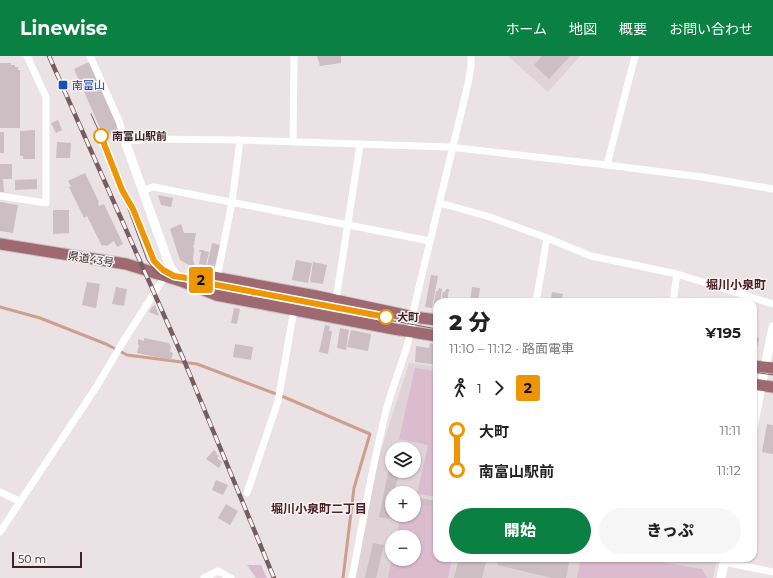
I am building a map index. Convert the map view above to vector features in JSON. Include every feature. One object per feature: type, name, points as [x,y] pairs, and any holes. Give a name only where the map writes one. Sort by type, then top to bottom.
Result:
[{"type":"main road","name":"県道43号","points":[[0,244],[126,264],[181,281],[216,295],[433,335]]},
{"type":"main road","points":[[181,281],[213,277],[433,319]]},
{"type":"street","points":[[0,196],[46,203],[46,97],[27,56]]},
{"type":"street","points":[[90,56],[119,121],[170,267],[181,281]]},
{"type":"street","points":[[293,142],[294,56]]},
{"type":"street","points":[[352,578],[380,432],[390,394],[411,332],[414,308],[468,84],[471,56]]},
{"type":"street","points":[[607,165],[635,56]]},
{"type":"street","points":[[125,141],[155,139],[240,140],[453,148],[607,165],[773,188]]},
{"type":"street","points":[[217,278],[232,202],[240,140]]},
{"type":"street","points":[[336,300],[360,145]]},
{"type":"street","points":[[142,190],[154,187],[430,241]]},
{"type":"street","points":[[440,203],[490,217],[592,256],[677,274],[754,298]]},
{"type":"street","points":[[537,298],[547,238]]},
{"type":"street","points":[[674,298],[677,274]]},
{"type":"street","points":[[0,532],[97,386],[165,276]]},
{"type":"street","points":[[757,299],[773,304]]},
{"type":"street","points":[[247,493],[278,401],[294,310]]},
{"type":"street","points":[[757,411],[763,386],[763,367],[773,327]]},
{"type":"street","points":[[0,492],[19,502]]},
{"type":"street","points":[[722,578],[725,562]]},
{"type":"street","points":[[733,562],[773,572]]},
{"type":"street","points":[[204,578],[218,571],[231,578]]},
{"type":"shaded area","points":[[508,56],[580,56],[548,92]]},
{"type":"shaded area","points":[[409,363],[433,366],[433,562],[716,562],[713,578],[355,578],[378,459]]},
{"type":"shaded area","points":[[415,368],[433,370],[433,496],[421,495],[421,486],[419,486],[428,445],[421,444],[421,442],[399,439]]},
{"type":"shaded area","points":[[421,505],[433,507],[433,562],[451,562],[448,578],[388,578],[390,566],[421,566],[421,530],[398,530],[399,522],[421,522]]},
{"type":"shaded area","points":[[580,562],[661,562],[702,569],[707,578],[577,578]]},
{"type":"shaded area","points":[[247,565],[261,565],[267,578],[256,578]]},
{"type":"building","points":[[317,56],[341,56],[341,63],[320,66]]},
{"type":"building","points":[[542,56],[570,56],[549,79],[534,65]]},
{"type":"building","points":[[89,62],[119,130],[104,137],[74,69]]},
{"type":"building","points":[[0,63],[11,63],[11,65],[15,65],[15,67],[18,67],[18,70],[20,70],[20,128],[0,128]]},
{"type":"building","points":[[58,120],[62,130],[56,133],[51,123]]},
{"type":"building","points":[[35,130],[35,159],[23,159],[23,156],[20,156],[20,131]]},
{"type":"building","points":[[0,132],[4,132],[4,153],[0,153]]},
{"type":"building","points":[[57,142],[71,143],[70,158],[56,158]]},
{"type":"building","points":[[0,164],[12,164],[12,179],[3,179],[4,192],[0,192]]},
{"type":"building","points":[[85,173],[99,202],[99,206],[104,204],[123,244],[117,247],[114,241],[107,246],[102,246],[87,216],[84,218],[69,187],[71,186],[68,181]]},
{"type":"building","points":[[37,179],[37,189],[15,190],[15,180]]},
{"type":"building","points":[[158,195],[173,198],[171,207],[161,205]]},
{"type":"building","points":[[0,202],[18,205],[13,233],[0,231]]},
{"type":"building","points":[[53,210],[69,210],[69,233],[53,234]]},
{"type":"building","points":[[181,224],[184,233],[196,233],[193,246],[193,259],[195,266],[189,265],[180,260],[176,248],[170,229]]},
{"type":"building","points":[[212,243],[220,245],[215,266],[207,265]]},
{"type":"building","points":[[200,250],[209,252],[206,265],[199,264]]},
{"type":"building","points":[[296,260],[312,263],[308,283],[292,280]]},
{"type":"building","points":[[313,262],[327,265],[323,284],[310,282]]},
{"type":"building","points":[[431,275],[438,276],[432,308],[425,307]]},
{"type":"building","points":[[87,282],[100,284],[96,308],[82,305]]},
{"type":"building","points":[[116,287],[127,289],[124,306],[112,304]]},
{"type":"building","points":[[472,287],[480,288],[479,298],[471,298]]},
{"type":"building","points":[[439,288],[442,289],[441,298],[435,298],[436,291],[438,291]]},
{"type":"building","points":[[446,289],[449,289],[448,298],[442,298],[443,292],[445,292]]},
{"type":"building","points":[[552,292],[563,294],[562,298],[551,298]]},
{"type":"building","points":[[155,305],[159,316],[149,312]]},
{"type":"building","points":[[234,308],[240,309],[237,324],[231,323]]},
{"type":"building","points":[[325,325],[330,326],[329,331],[332,331],[328,354],[319,352]]},
{"type":"building","points":[[340,328],[349,330],[346,350],[337,348]]},
{"type":"building","points":[[351,330],[371,334],[368,351],[347,347]]},
{"type":"building","points":[[757,337],[759,338],[757,348]]},
{"type":"building","points":[[144,338],[169,343],[171,347],[170,352],[173,353],[171,360],[137,353],[139,345],[138,339],[144,341]]},
{"type":"building","points":[[430,343],[433,344],[433,364],[415,362],[416,346],[429,348]]},
{"type":"building","points":[[235,344],[253,347],[251,360],[233,357]]},
{"type":"building","points":[[767,424],[773,425],[773,454],[762,452]]},
{"type":"building","points":[[214,450],[219,456],[217,458],[222,462],[219,468],[206,459]]},
{"type":"building","points":[[387,478],[397,478],[396,486],[385,486]]},
{"type":"building","points":[[216,480],[228,485],[223,495],[212,490]]},
{"type":"building","points":[[385,488],[385,518],[379,517]]},
{"type":"building","points":[[421,498],[433,500],[433,507],[421,505]]},
{"type":"building","points":[[226,504],[238,511],[230,525],[218,518]]},
{"type":"building","points":[[373,543],[384,545],[376,578],[365,578]]},
{"type":"building","points":[[458,562],[486,562],[482,578],[454,578]]},
{"type":"building","points":[[498,562],[569,562],[566,578],[552,578],[497,565]]},
{"type":"waterway","points":[[0,307],[40,318],[106,344],[127,355],[197,364],[284,397],[370,434],[354,488],[343,578]]},
{"type":"tram line","points":[[91,114],[101,136],[147,260],[156,272],[172,280],[433,328]]},
{"type":"tram line","name":"2","points":[[101,136],[122,190],[133,209],[151,256],[156,264],[163,270],[174,276],[386,317]]},
{"type":"tram line","points":[[757,373],[773,375]]},
{"type":"railway","points":[[49,56],[183,358],[274,578]]},
{"type":"place","name":"南富山","points":[[63,85]]},
{"type":"place","name":"南富山駅前","points":[[101,136]]},
{"type":"place","name":"大町","points":[[386,317]]},
{"type":"district","name":"堀川小泉町","points":[[736,285]]},
{"type":"district","name":"堀川小泉町二丁目","points":[[319,509]]}]
